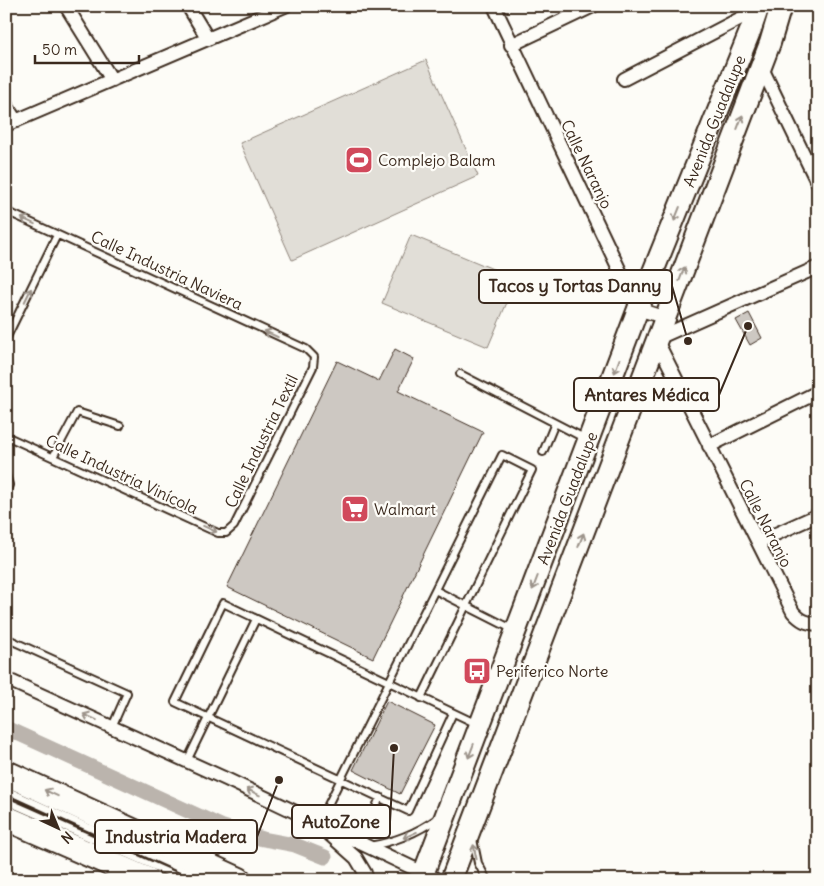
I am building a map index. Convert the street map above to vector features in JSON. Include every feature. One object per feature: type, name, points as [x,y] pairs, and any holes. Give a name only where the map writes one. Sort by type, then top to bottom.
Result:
[{"type":"highway","points":[[6,773],[239,880]]},
{"type":"highway","points":[[6,818],[148,880]]},
{"type":"main road","name":"Avenida Guadalupe","points":[[451,880],[666,318],[761,66],[781,6]]},
{"type":"main road","name":"Avenida Guadalupe","points":[[428,878],[448,809],[749,15]]},
{"type":"street","points":[[66,6],[112,80]]},
{"type":"street","points":[[188,6],[208,39]]},
{"type":"street","points":[[6,105],[11,123],[284,6]]},
{"type":"street","name":"Calle Naranjo","points":[[494,6],[638,309]]},
{"type":"street","points":[[511,45],[593,6]]},
{"type":"street","points":[[624,78],[749,15]]},
{"type":"street","points":[[761,66],[818,184]]},
{"type":"street","points":[[657,340],[818,268]]},
{"type":"street","points":[[638,309],[666,318]]},
{"type":"street","name":"Calle Naranjo","points":[[657,340],[793,612],[800,620],[806,623],[818,624]]},
{"type":"street","points":[[709,446],[818,392]]},
{"type":"street","points":[[758,542],[818,515]]},
{"type":"street","points":[[6,679],[187,761],[428,878]]},
{"type":"street","points":[[322,825],[331,837],[356,858],[363,868],[367,880]]},
{"type":"lane","name":"Calle Industria Naviera","points":[[6,211],[306,350],[314,357]]},
{"type":"lane","points":[[6,339],[57,235]]},
{"type":"lane","name":"Calle Industria Textil","points":[[226,533],[234,526],[313,367],[314,357]]},
{"type":"lane","points":[[460,374],[589,440]]},
{"type":"lane","points":[[53,457],[77,412],[120,426]]},
{"type":"lane","points":[[543,452],[555,423]]},
{"type":"lane","name":"Calle Industria Vinícola","points":[[6,436],[218,533],[226,533]]},
{"type":"lane","points":[[322,825],[340,780],[502,455],[532,470],[421,698]]},
{"type":"lane","points":[[6,475],[9,485],[6,491]]},
{"type":"lane","points":[[435,590],[516,631]]},
{"type":"lane","points":[[454,713],[408,811],[175,702],[223,603],[454,713],[480,726]]},
{"type":"lane","points":[[187,761],[256,619]]},
{"type":"lane","points":[[6,638],[127,693],[112,727]]},
{"type":"lane","points":[[6,790],[205,880]]},
{"type":"lane","points":[[380,797],[363,845],[391,842],[415,832],[432,823],[448,809]]},
{"type":"lane","points":[[6,801],[185,880]]},
{"type":"lane","points":[[474,821],[473,841],[475,852],[478,863],[487,880]]},
{"type":"shaded area","name":"Complejo Balam","points":[[426,60],[478,176],[292,260],[240,143]]},
{"type":"shaded area","points":[[411,235],[517,279],[488,347],[382,303]]},
{"type":"building","points":[[749,313],[762,338],[750,345],[736,320]]},
{"type":"building","name":"Walmart","points":[[395,349],[414,359],[398,391],[483,432],[373,658],[227,587],[337,361],[379,381]]},
{"type":"building","points":[[387,701],[435,725],[400,794],[353,770]]},
{"type":"waterway","points":[[6,728],[223,827],[263,839],[295,845],[325,857]]},
{"type":"place","name":"Complejo Balam","points":[[359,160]]},
{"type":"place","name":"Antares Médica","points":[[748,326]]},
{"type":"place","name":"Tacos y Tortas Danny","points":[[688,341]]},
{"type":"place","name":"Walmart","points":[[355,509]]},
{"type":"place","name":"Periferico Norte","points":[[477,671]]},
{"type":"place","name":"AutoZone","points":[[394,748]]},
{"type":"place","name":"Industria Madera","points":[[279,780]]}]
